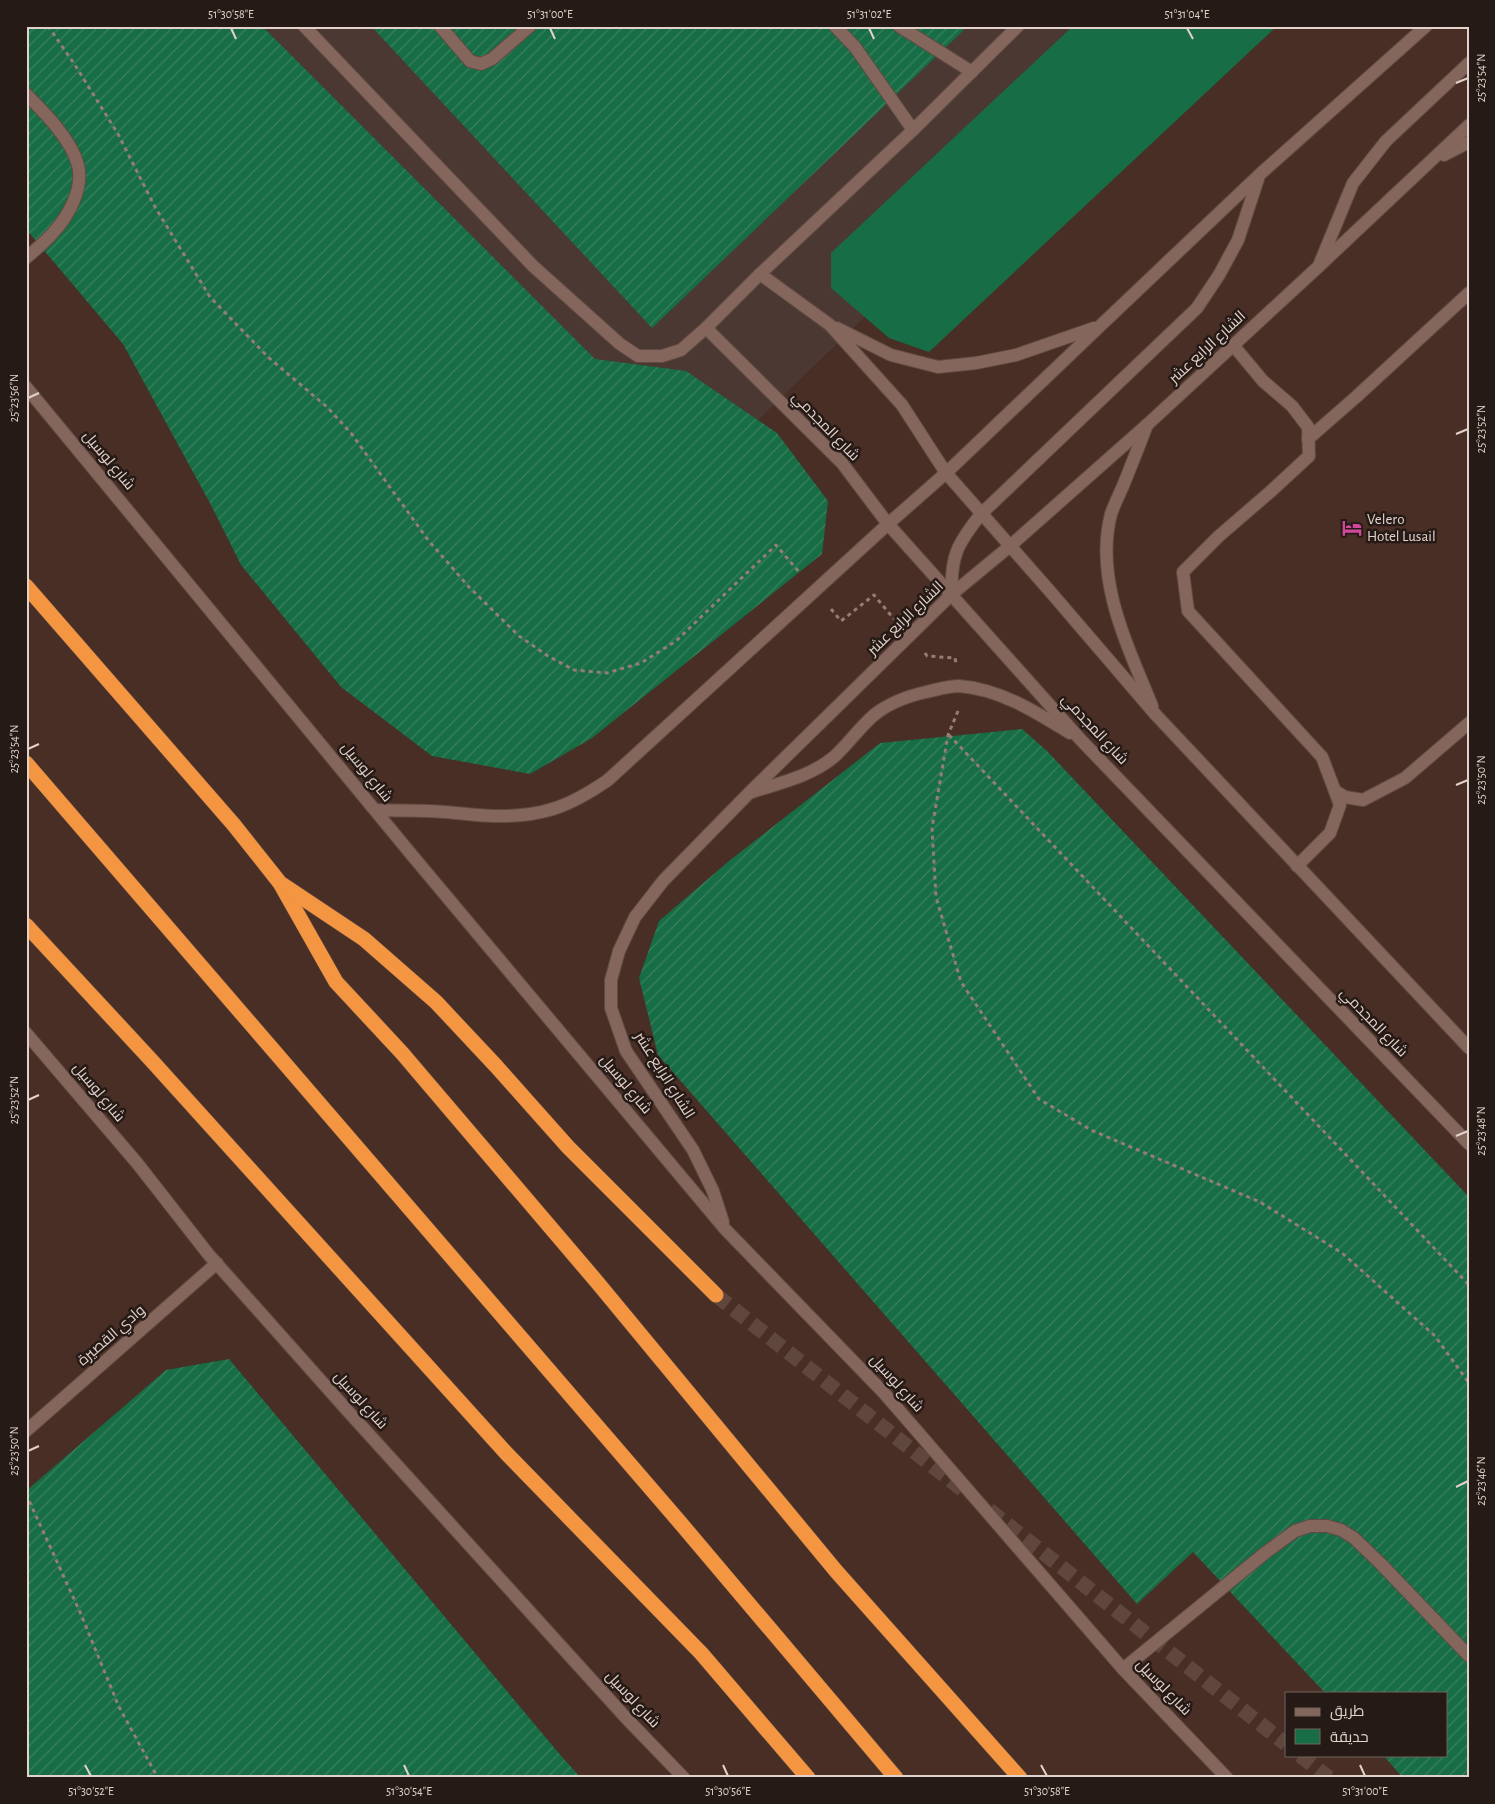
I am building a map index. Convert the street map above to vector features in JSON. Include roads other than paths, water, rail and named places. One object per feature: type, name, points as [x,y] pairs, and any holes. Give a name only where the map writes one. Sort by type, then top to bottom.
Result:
[{"type":"highway","points":[[26,586],[234,825],[280,883],[336,982],[402,1053],[591,1274],[836,1571],[1020,1778]]},
{"type":"highway","points":[[26,763],[683,1526],[896,1778]]},
{"type":"highway","points":[[280,883],[364,940],[436,1002],[568,1147],[716,1295]]},
{"type":"highway","points":[[26,925],[152,1061],[507,1454],[701,1653],[808,1778]]},
{"type":"street","points":[[304,26],[533,266],[620,344],[638,356],[662,356],[681,350],[913,130],[1018,26]]},
{"type":"street","points":[[440,26],[470,60],[481,64],[492,59],[530,26]]},
{"type":"street","points":[[835,26],[854,47],[913,130]]},
{"type":"street","points":[[899,26],[972,72]]},
{"type":"street","points":[[376,810],[494,816],[539,814],[586,796],[615,773],[946,473],[1258,176],[1426,26]]},
{"type":"street","points":[[1318,267],[1353,183],[1386,140],[1469,63]]},
{"type":"street","points":[[26,94],[42,110],[69,144],[78,164],[79,173],[76,195],[66,215],[52,234],[26,258]]},
{"type":"street","name":"الشارع الرابع عشر","points":[[725,1228],[713,1191],[693,1150],[626,1051],[611,1008],[611,980],[619,951],[635,917],[663,881],[750,792],[952,594],[1010,546],[1148,423],[1469,125]]},
{"type":"street","points":[[1430,162],[1469,142]]},
{"type":"street","points":[[952,594],[951,574],[955,555],[965,535],[981,514],[1197,308],[1219,275],[1238,240],[1258,176]]},
{"type":"street","points":[[760,274],[830,325],[891,355],[938,366],[976,363],[1016,356],[1099,326]]},
{"type":"street","points":[[1308,438],[1356,397],[1469,293]]},
{"type":"street","points":[[830,325],[902,405],[946,473],[1156,715],[1469,1048]]},
{"type":"street","name":"شارع المجدمي","points":[[706,328],[842,463],[888,524],[1080,739],[1469,1144]]},
{"type":"street","points":[[1233,345],[1263,380],[1292,406],[1308,427],[1309,456],[1218,536],[1183,572],[1188,612],[1322,757],[1340,805],[1330,833],[1297,866]]},
{"type":"street","name":"شارع لوسيل","points":[[26,387],[376,810],[410,854],[725,1228],[884,1393],[1123,1669],[1227,1778]]},
{"type":"street","points":[[1148,423],[1111,514],[1107,558],[1110,584],[1122,629],[1156,715]]},
{"type":"street","points":[[750,792],[791,780],[814,769],[834,756],[875,714],[891,704],[916,694],[958,686],[976,689],[1022,704],[1080,739]]},
{"type":"street","points":[[1335,791],[1345,797],[1362,800],[1405,778],[1469,723]]},
{"type":"street","name":"شارع لوسيل","points":[[26,1033],[137,1163],[217,1263],[440,1513],[627,1719],[684,1778]]},
{"type":"street","name":"وادي القصيرة","points":[[26,1432],[217,1263]]},
{"type":"street","points":[[1123,1669],[1265,1553],[1295,1531],[1310,1526],[1327,1526],[1341,1530],[1354,1538],[1469,1656]]},
{"type":"tunnel","points":[[716,1295],[969,1495]]},
{"type":"tunnel","points":[[989,1510],[1285,1743]]},
{"type":"tunnel","points":[[1301,1756],[1329,1778]]},
{"type":"place","name":"Velero Hotel Lusail","points":[[1352,528]]}]
